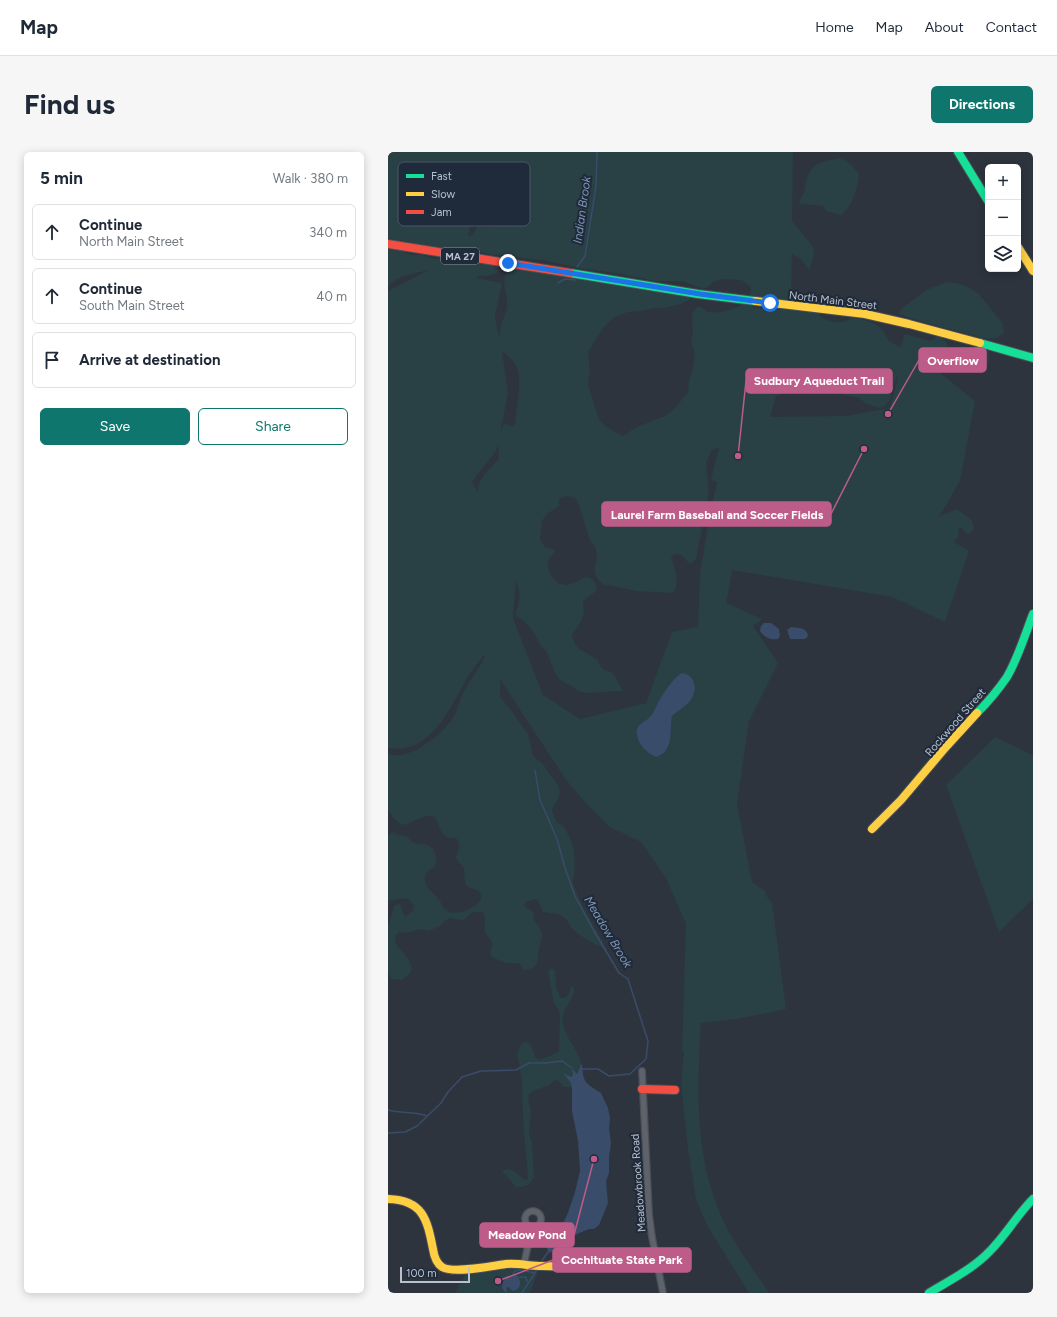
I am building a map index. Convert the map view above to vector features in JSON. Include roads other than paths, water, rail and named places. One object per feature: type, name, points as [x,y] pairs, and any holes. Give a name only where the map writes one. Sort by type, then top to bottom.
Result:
[{"type":"main road","points":[[958,152],[987,200]]},
{"type":"main road","name":"North Main Street","points":[[388,244],[733,299],[865,314],[1033,358]]},
{"type":"main road","points":[[1021,252],[1033,271]]},
{"type":"main road","name":"Rockwood Street","points":[[872,829],[899,804],[954,737],[1002,683],[1017,655],[1033,614]]},
{"type":"main road","points":[[642,1089],[675,1090]]},
{"type":"main road","points":[[388,1199],[407,1202],[418,1208],[424,1216],[435,1258],[442,1267],[451,1270],[510,1264],[540,1266],[658,1266]]},
{"type":"main road","points":[[929,1293],[971,1266],[989,1252],[1033,1199]]},
{"type":"street","name":"Meadowbrook Road","points":[[642,1071],[649,1214],[663,1293]]},
{"type":"street","points":[[524,1264],[532,1227]]},
{"type":"water","points":[[764,623],[771,623],[779,629],[780,636],[778,639],[768,638],[760,631],[761,626]]},
{"type":"water","points":[[791,627],[804,629],[808,636],[805,639],[790,639],[787,630]]},
{"type":"water","points":[[682,673],[687,674],[693,680],[695,688],[693,697],[672,716],[669,745],[662,754],[656,757],[646,751],[641,745],[637,731],[639,725],[652,715],[668,687]]},
{"type":"water","points":[[581,1064],[585,1081],[601,1093],[608,1108],[610,1118],[609,1128],[611,1143],[609,1173],[606,1181],[608,1203],[599,1225],[594,1229],[589,1229],[570,1237],[563,1247],[549,1253],[547,1249],[559,1232],[568,1213],[580,1171],[578,1141],[572,1111],[571,1083],[563,1073],[571,1077],[573,1075],[572,1068],[577,1074]]},
{"type":"water","points":[[517,1275],[519,1277],[520,1285],[518,1289],[513,1291],[508,1287],[506,1288],[506,1293],[502,1288],[503,1282],[507,1276]]},
{"type":"waterway","name":"Indian Brook","points":[[577,267],[585,256],[596,186],[597,152]]},
{"type":"waterway","name":"Indian Brook","points":[[558,283],[565,279],[575,280]]},
{"type":"waterway","name":"Meadow Brook","points":[[535,770],[540,800],[557,839],[575,896],[619,973],[628,979],[648,1041],[646,1059],[630,1074],[609,1076],[598,1069],[582,1069]]},
{"type":"waterway","points":[[388,1133],[405,1132],[417,1126],[441,1103],[448,1092],[462,1077],[481,1071],[516,1070],[529,1063],[562,1061],[572,1068]]},
{"type":"waterway","points":[[388,1110],[427,1116]]},
{"type":"waterway","name":"Meadow Brook","points":[[541,1262],[548,1252]]},
{"type":"waterway","points":[[513,1275],[517,1270],[534,1273]]},
{"type":"waterway","name":"Meadow Brook","points":[[522,1293],[536,1271]]},
{"type":"waterway","points":[[519,1277],[526,1277],[527,1282]]},
{"type":"place","name":"Overflow","points":[[888,414]]},
{"type":"place","name":"Laurel Farm Baseball and Soccer Fields","points":[[864,449]]},
{"type":"place","name":"Sudbury Aqueduct Trail","points":[[738,456]]},
{"type":"place","name":"Meadow Pond","points":[[594,1159]]},
{"type":"place","name":"Cochituate State Park","points":[[498,1281]]}]
